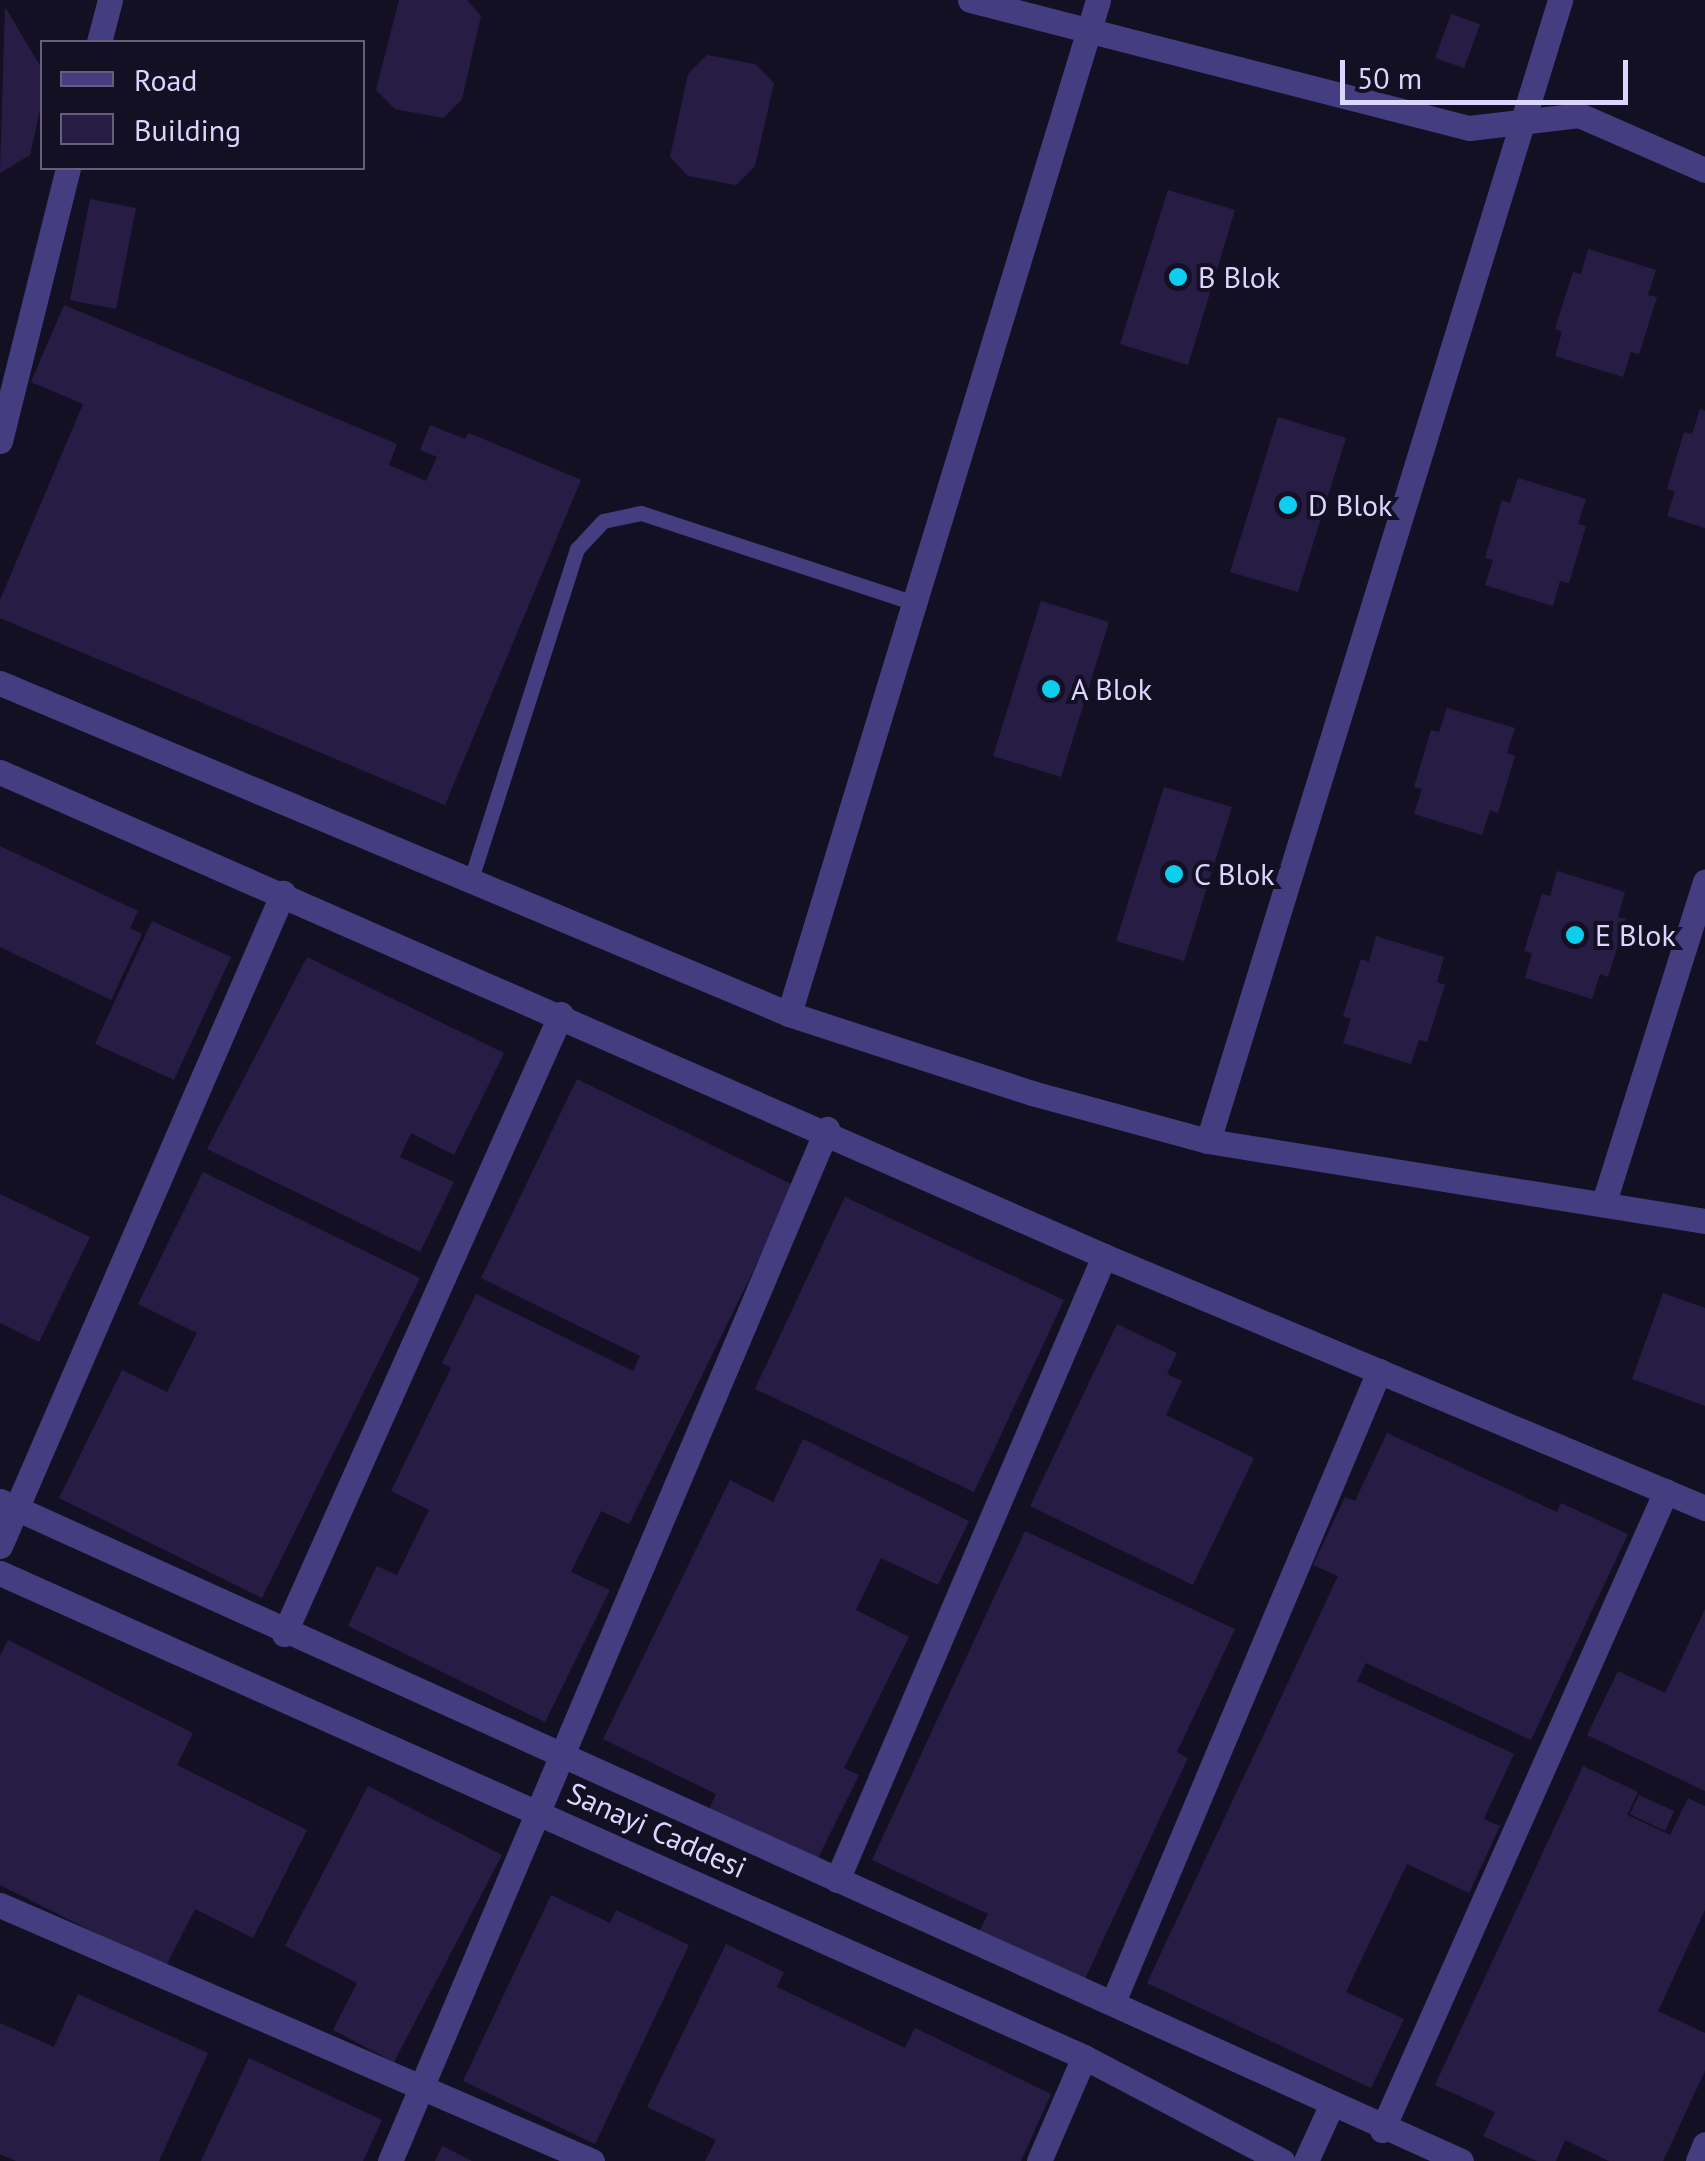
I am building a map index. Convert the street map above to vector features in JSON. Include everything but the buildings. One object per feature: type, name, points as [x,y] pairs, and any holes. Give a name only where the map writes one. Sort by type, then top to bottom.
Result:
[{"type":"street","points":[[100,40],[110,0]]},
{"type":"street","points":[[970,0],[1469,128],[1522,118],[1578,115],[1705,170]]},
{"type":"street","points":[[789,1014],[1098,0]]},
{"type":"street","points":[[1208,1141],[1560,0]]},
{"type":"street","points":[[0,441],[68,170]]},
{"type":"street","points":[[0,683],[789,1014],[1208,1141],[1705,1221]]},
{"type":"street","points":[[0,772],[827,1129],[1104,1256],[1705,1508]]},
{"type":"street","points":[[1604,1202],[1705,882]]},
{"type":"street","points":[[0,1546],[9,1505],[283,892]]},
{"type":"street","points":[[284,1634],[562,1014]]},
{"type":"street","points":[[390,2161],[827,1129]]},
{"type":"street","points":[[836,1880],[1104,1256]]},
{"type":"street","points":[[1113,2002],[1379,1371]]},
{"type":"street","points":[[1382,2130],[1666,1491]]},
{"type":"street","points":[[9,1505],[560,1760],[1113,2002],[1382,2130],[1417,2153],[1461,2161]]},
{"type":"street","name":"Sanayi Caddesi","points":[[0,1573],[1084,2057],[1282,2161]]},
{"type":"street","points":[[0,1905],[423,2084],[592,2161]]},
{"type":"street","points":[[1039,2161],[1084,2057]]},
{"type":"street","points":[[1306,2161],[1331,2106]]},
{"type":"street","points":[[1698,2161],[1705,2144]]},
{"type":"lane","points":[[470,882],[577,550],[602,521],[641,514],[912,602]]},
{"type":"place","name":"B Blok","points":[[1178,277]]},
{"type":"place","name":"D Blok","points":[[1288,505]]},
{"type":"place","name":"A Blok","points":[[1051,689]]},
{"type":"place","name":"C Blok","points":[[1174,874]]},
{"type":"place","name":"E Blok","points":[[1575,935]]}]
